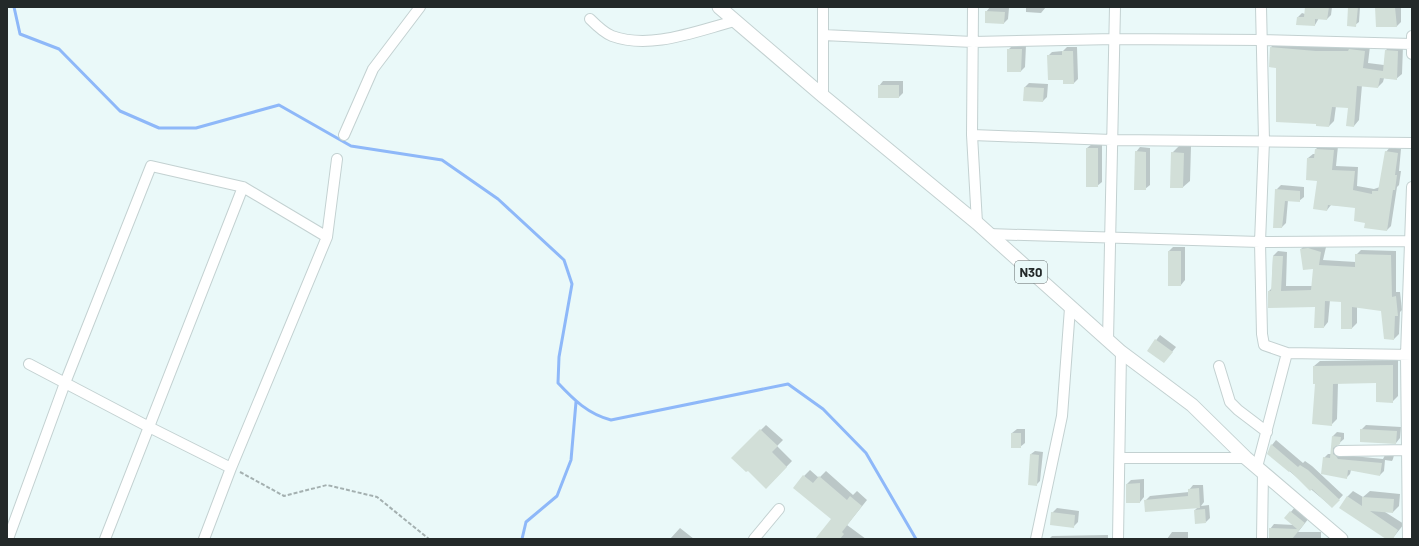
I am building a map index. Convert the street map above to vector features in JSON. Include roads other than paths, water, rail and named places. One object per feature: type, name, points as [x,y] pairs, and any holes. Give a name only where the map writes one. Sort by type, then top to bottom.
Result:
[{"type":"main road","name":"N30","points":[[719,7],[823,96],[977,223],[1070,308],[1121,352],[1192,405],[1246,458],[1341,539]]},
{"type":"street","points":[[344,135],[373,70],[420,7]]},
{"type":"street","points":[[823,7],[823,96]]},
{"type":"street","points":[[973,7],[972,135],[977,223]]},
{"type":"street","points":[[1108,340],[1115,7]]},
{"type":"street","points":[[1261,7],[1264,141],[1260,242],[1264,345],[1287,353],[1409,355]]},
{"type":"street","points":[[590,20],[610,36],[637,41],[674,37],[735,21]]},
{"type":"street","points":[[823,35],[973,42],[1115,39],[1261,40],[1412,44]]},
{"type":"street","points":[[1412,36],[1412,54]]},
{"type":"street","points":[[972,135],[1112,140],[1412,143]]},
{"type":"street","points":[[204,539],[327,237],[337,159]]},
{"type":"street","points":[[8,539],[65,383],[151,166],[243,187],[327,237]]},
{"type":"street","points":[[1408,539],[1412,186]]},
{"type":"street","points":[[105,539],[243,187]]},
{"type":"street","points":[[988,234],[1260,242],[1411,241]]},
{"type":"street","points":[[1036,539],[1062,416],[1070,308]]},
{"type":"street","points":[[1118,539],[1121,352]]},
{"type":"street","points":[[1262,539],[1260,470],[1267,432],[1287,353]]},
{"type":"street","points":[[30,364],[149,427],[232,468]]},
{"type":"street","points":[[1219,366],[1230,402],[1267,432]]},
{"type":"street","points":[[1339,452],[1410,450]]},
{"type":"street","points":[[1120,458],[1246,458]]},
{"type":"street","points":[[754,539],[779,509]]},
{"type":"waterway","points":[[14,7],[20,34],[59,49],[120,111],[159,128],[196,128],[279,105],[351,146],[442,160],[498,199],[564,260],[572,284],[559,357],[558,383],[582,406],[595,414],[611,420],[788,384],[823,409],[866,453],[916,539]]},
{"type":"waterway","points":[[522,539],[526,522],[557,496],[571,460],[576,402]]}]
